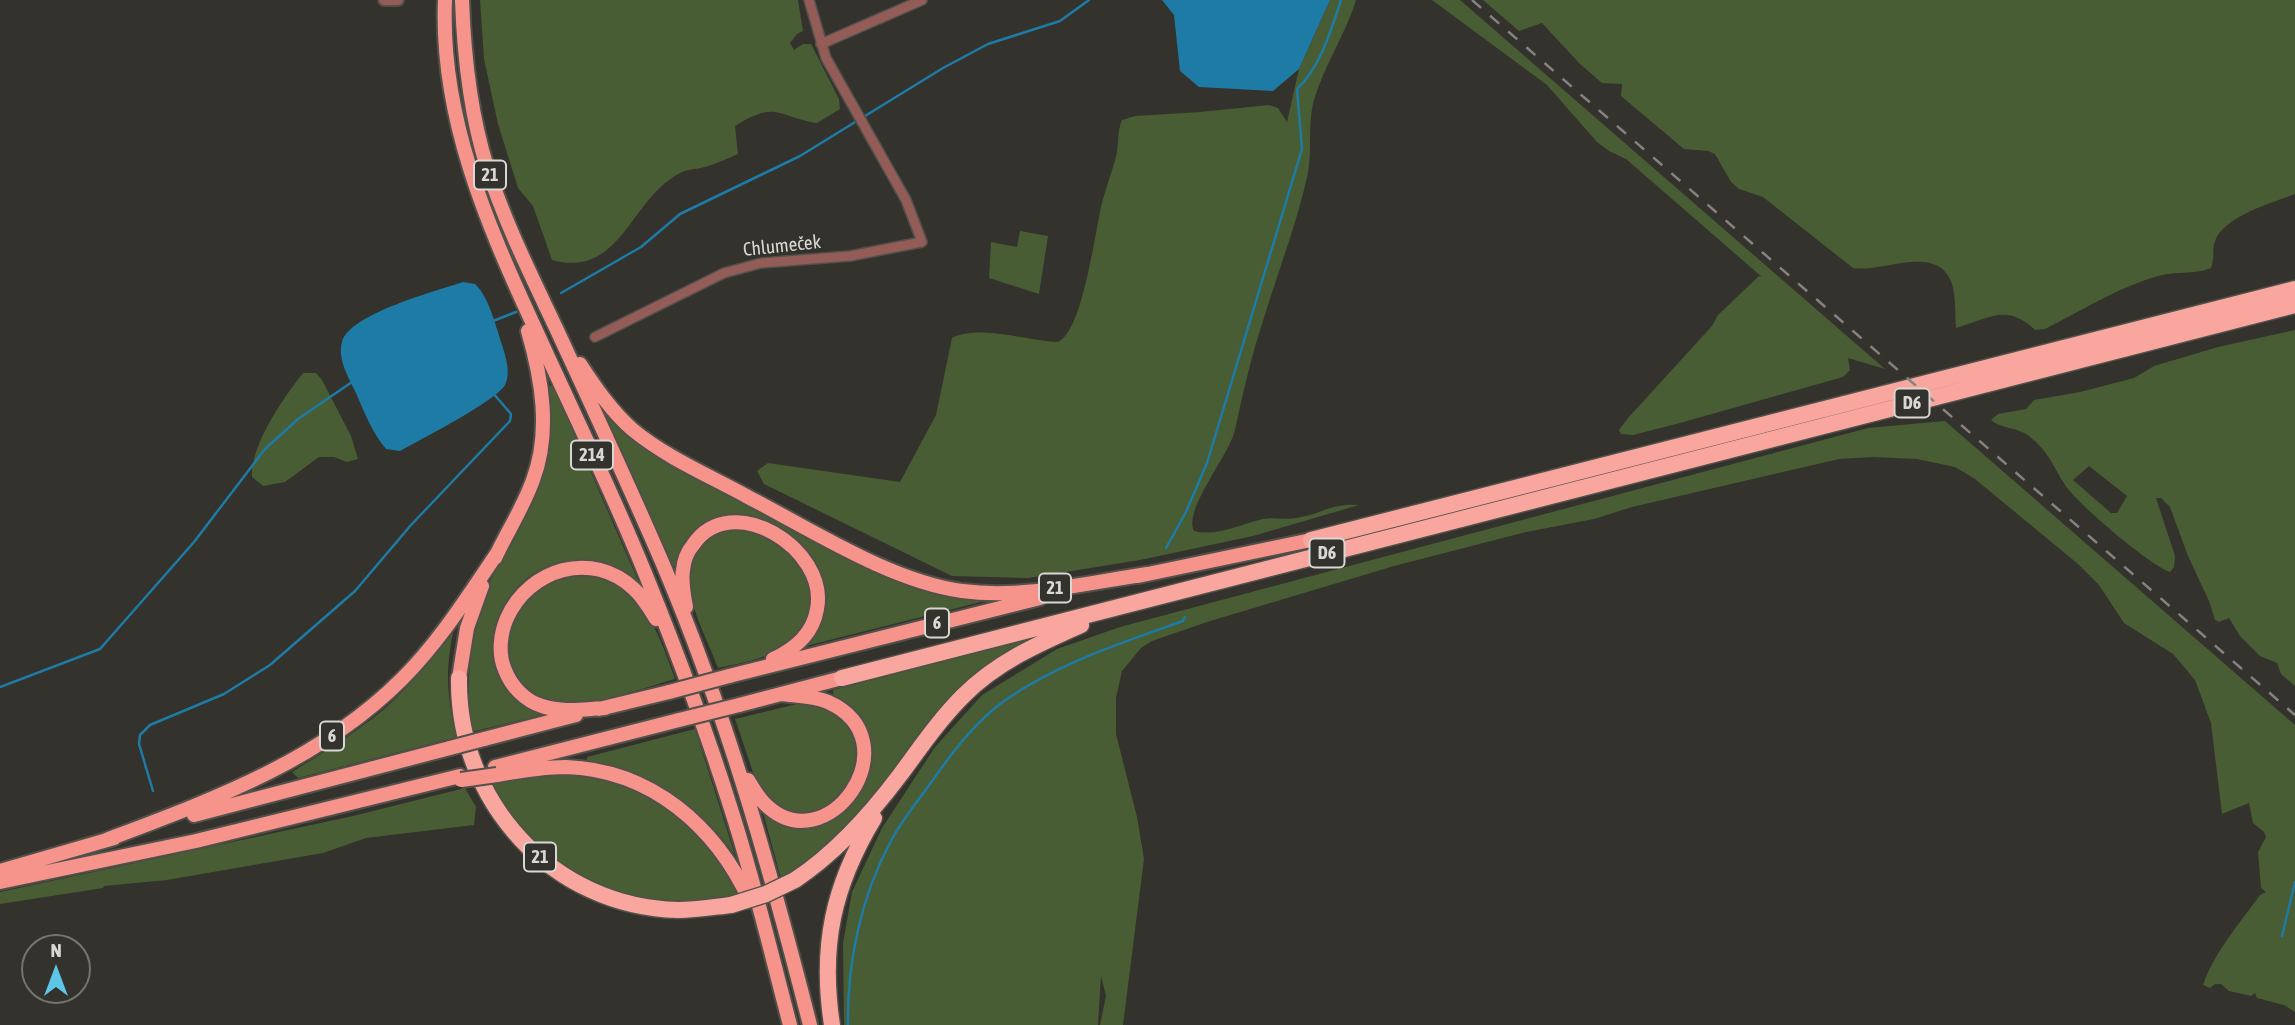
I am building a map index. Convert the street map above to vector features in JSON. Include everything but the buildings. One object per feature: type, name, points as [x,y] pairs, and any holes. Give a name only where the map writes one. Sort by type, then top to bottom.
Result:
[{"type":"highway","name":"21","points":[[445,0],[446,42],[458,125],[470,171],[507,267],[535,354],[544,423],[534,477],[498,552],[467,628],[459,678],[459,706],[467,748],[485,789],[500,815],[517,836],[549,865],[591,889],[639,904],[678,910],[731,905],[766,894],[821,863],[842,844],[899,777],[947,713],[988,675],[1035,645],[1124,607]]},
{"type":"highway","name":"21","points":[[462,0],[468,83],[487,167],[515,241],[560,338],[618,414],[633,429],[656,446],[828,539],[903,575],[962,591],[1000,592],[1038,590],[1147,574]]},
{"type":"highway","name":"214","points":[[507,267],[644,570],[673,646],[731,809],[790,1025]]},
{"type":"highway","name":"D6","points":[[1311,540],[2295,289]]},
{"type":"highway","name":"D6","points":[[842,678],[2295,305]]},
{"type":"highway","name":"214","points":[[560,338],[662,563],[738,764],[780,904],[810,1025]]},
{"type":"highway","name":"6","points":[[691,636],[682,585],[683,567],[687,553],[703,533],[724,524],[753,524],[778,535],[798,552],[810,570],[818,591],[818,603],[811,628],[803,640],[781,655],[729,676]]},
{"type":"highway","name":"6","points":[[0,870],[484,739],[1004,606],[1311,540]]},
{"type":"highway","name":"6","points":[[106,840],[248,783],[309,751],[353,721],[401,680],[431,647],[498,552]]},
{"type":"highway","name":"6","points":[[605,708],[559,710],[539,705],[521,694],[509,681],[500,649],[503,627],[514,601],[533,582],[565,569],[587,568],[620,578],[634,589],[646,604],[673,646]]},
{"type":"highway","points":[[0,883],[196,841],[427,784],[495,771],[842,678]]},
{"type":"highway","points":[[738,764],[763,802],[785,817],[796,820],[827,814],[843,803],[858,785],[865,763],[864,750],[858,729],[850,719],[830,703],[781,694]]},
{"type":"highway","points":[[495,771],[587,769],[628,781],[667,800],[707,832],[723,852],[744,888],[767,938]]},
{"type":"highway","name":"21","points":[[832,1025],[827,962],[834,911],[855,850],[899,777]]},
{"type":"street","points":[[384,0],[398,0]]},
{"type":"street","points":[[809,0],[821,44],[922,0]]},
{"type":"street","name":"Chlumeček","points":[[595,337],[733,269],[761,263],[850,256],[922,242],[897,182],[826,58],[821,44]]},
{"type":"green space","points":[[480,0],[798,0],[803,31],[790,43],[794,50],[803,44],[811,44],[839,99],[840,109],[817,123],[776,112],[749,118],[735,126],[738,154],[708,166],[682,172],[664,184],[610,247],[594,258],[576,263],[552,260],[533,206],[518,188],[498,124],[484,59]]},
{"type":"green space","points":[[1330,0],[1356,0],[1313,104],[1310,156],[1304,192],[1255,348],[1235,430],[1195,509],[1194,531],[1211,532],[1263,519],[1296,518],[1332,507],[1359,505],[1253,536],[1140,560],[1028,578],[952,576],[764,484],[757,471],[768,463],[900,482],[936,415],[952,338],[963,334],[989,333],[1058,342],[1067,334],[1082,299],[1103,199],[1116,157],[1122,120],[1135,116],[1269,105],[1278,108],[1287,122],[1299,69]]},
{"type":"green space","points":[[1432,0],[1460,0],[1885,369],[1848,358],[1850,370],[1843,377],[1680,423],[1633,435],[1621,434],[1619,430],[1628,418],[1712,326],[1718,315],[1759,276],[1762,277],[1626,159],[1597,142],[1547,85]]},
{"type":"green space","points":[[1483,0],[2295,0],[2295,194],[2228,224],[2215,241],[2211,268],[2143,281],[2045,329],[2035,330],[2016,317],[2007,315],[1989,317],[1956,328],[1952,284],[1945,271],[1935,264],[1908,262],[1853,268],[1763,197],[1739,189],[1731,182],[1715,154],[1684,149],[1621,96],[1622,84],[1602,83],[1580,64],[1542,23],[1519,31]]},
{"type":"green space","points":[[1020,231],[1048,236],[1039,294],[989,278],[991,242],[1017,247]]},
{"type":"green space","points":[[2295,330],[2295,686],[2281,674],[2277,663],[2260,656],[2240,636],[2229,618],[2219,622],[2215,620],[2170,507],[2161,498],[2156,498],[2175,556],[2174,567],[2170,572],[2114,533],[2084,506],[2065,485],[2046,454],[2030,437],[1991,420],[1998,414],[2026,409],[2034,400],[2134,378],[2154,366],[2218,347]],"holes":[[[2089,466],[2127,496],[2117,513],[2111,513],[2073,480]]]},
{"type":"green space","points":[[303,373],[316,373],[322,380],[351,436],[358,459],[347,462],[334,457],[319,457],[285,482],[263,486],[252,477],[256,451],[286,395]]},
{"type":"green space","points":[[553,385],[639,583],[597,563],[560,563],[529,577],[506,601],[494,631],[495,663],[510,693],[542,715],[471,732],[469,677],[476,624],[491,578],[529,507],[540,478],[549,433],[549,386]]},
{"type":"green space","points":[[604,411],[640,443],[672,465],[873,567],[980,599],[981,602],[806,646],[822,623],[825,589],[815,562],[796,539],[771,524],[743,516],[716,520],[692,536],[675,566],[672,566]]},
{"type":"green space","points":[[1945,421],[2295,725],[2295,1012],[2284,1005],[2257,998],[2255,993],[2251,996],[2229,991],[2221,984],[2210,988],[2203,985],[2228,938],[2260,895],[2266,892],[2261,888],[2258,852],[2266,837],[2253,823],[2249,803],[2222,814],[2211,723],[2195,680],[2173,654],[2124,623],[2099,585],[2078,564],[1975,479],[1955,467],[1917,459],[1872,457],[1839,459],[1632,507],[1594,519],[1526,532],[1394,566],[1152,641],[1141,648],[1122,671],[1116,698],[1116,734],[1137,817],[1144,859],[1123,1025],[1100,1025],[1106,996],[1101,976],[1098,1025],[844,1025],[843,943],[852,892],[882,828],[935,747],[982,695],[1057,649],[1120,627],[1868,428]]},
{"type":"green space","points":[[725,529],[752,529],[779,543],[791,554],[808,580],[812,609],[805,627],[787,644],[750,661],[718,668],[692,601],[689,566],[694,551],[706,538]]},
{"type":"green space","points":[[566,574],[603,576],[630,594],[650,619],[675,679],[633,692],[572,705],[551,704],[535,697],[521,686],[511,672],[507,657],[507,640],[514,615],[521,602],[536,588]]},
{"type":"green space","points":[[453,633],[448,685],[457,737],[298,778],[292,772],[383,710]]},
{"type":"green space","points":[[1040,636],[1012,651],[862,815],[814,861],[781,879],[763,812],[791,826],[818,826],[842,814],[860,794],[871,769],[872,742],[860,717],[834,698],[833,690]]},
{"type":"green space","points":[[801,703],[839,714],[855,731],[861,763],[841,801],[810,815],[786,814],[759,790],[735,719]]},
{"type":"green space","points":[[695,729],[735,855],[703,819],[670,794],[632,776],[587,761],[587,757]]},
{"type":"green space","points":[[539,773],[584,775],[642,791],[696,828],[745,893],[705,900],[666,901],[631,896],[597,884],[566,867],[538,845],[490,783]]},
{"type":"green space","points":[[465,788],[476,807],[474,825],[366,838],[323,853],[167,880],[104,886],[0,904],[0,892],[353,816]]},
{"type":"water","points":[[1162,0],[1330,0],[1299,69],[1273,91],[1199,87],[1180,71],[1174,15]]},
{"type":"water","points":[[463,282],[475,284],[489,307],[506,358],[508,372],[505,385],[488,401],[440,430],[400,451],[386,449],[369,422],[344,368],[342,342],[348,332],[376,313]]},
{"type":"waterway","points":[[561,293],[641,247],[680,214],[800,156],[943,68],[988,44],[1060,21],[1089,0]]},
{"type":"waterway","points":[[1166,548],[1186,512],[1207,463],[1302,149],[1297,89],[1319,59],[1341,0]]},
{"type":"waterway","points":[[493,321],[516,312]]},
{"type":"waterway","points":[[0,687],[100,649],[194,542],[265,449],[298,419],[352,382]]},
{"type":"waterway","points":[[153,791],[139,744],[140,735],[150,725],[224,694],[270,665],[355,591],[411,525],[510,421],[511,414],[493,393]]},
{"type":"waterway","points":[[848,1025],[853,954],[871,884],[899,826],[946,761],[983,719],[1025,688],[1090,655],[1183,621],[1185,617]]},
{"type":"waterway","points":[[2282,936],[2295,882]]},
{"type":"railway","points":[[1472,0],[2295,715]]}]
